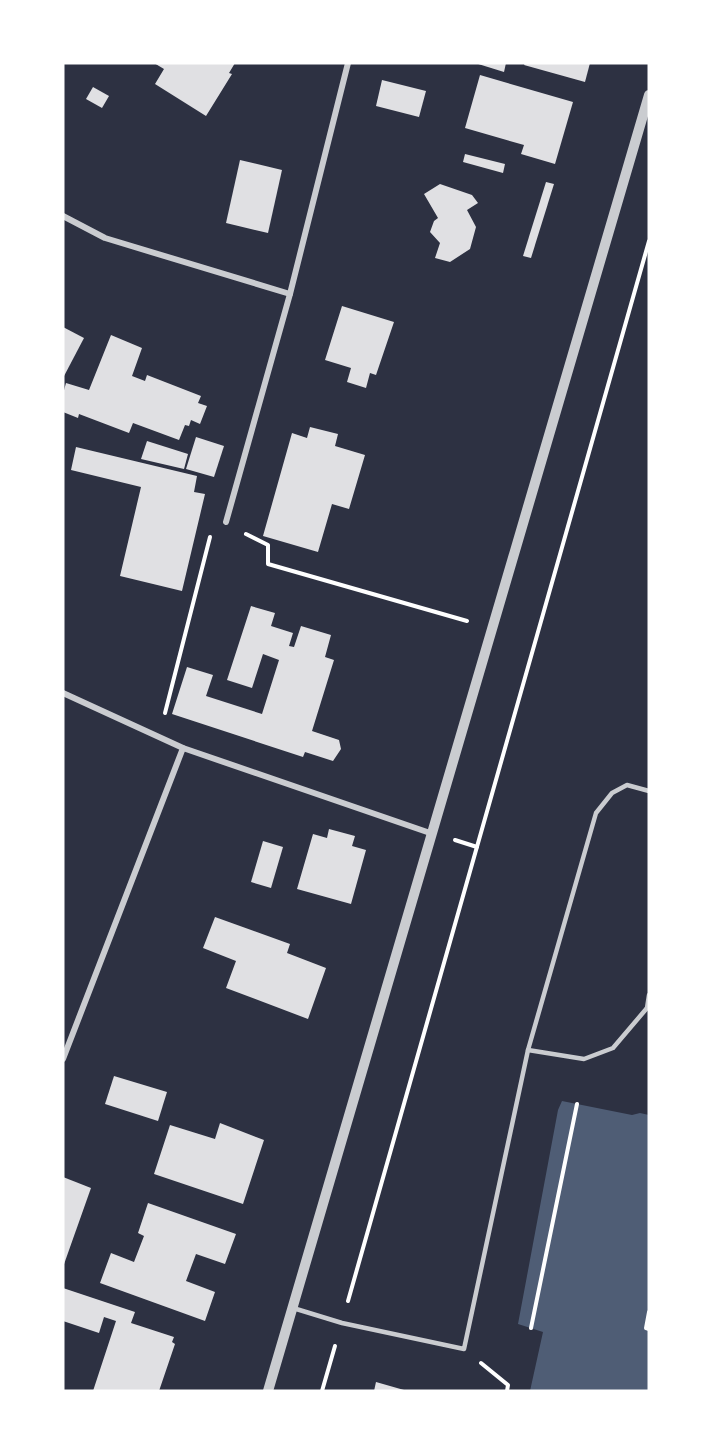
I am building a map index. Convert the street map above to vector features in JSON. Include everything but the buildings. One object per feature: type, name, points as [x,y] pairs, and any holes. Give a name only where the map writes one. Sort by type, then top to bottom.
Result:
[{"type":"street","points":[[226,522],[290,294],[348,63]]},
{"type":"street","points":[[268,1391],[649,95]]},
{"type":"street","points":[[63,216],[105,238],[290,294]]},
{"type":"street","points":[[63,693],[183,748],[433,834]]},
{"type":"street","points":[[63,1059],[183,748]]},
{"type":"lane","points":[[292,1308],[342,1323],[464,1349],[528,1050],[596,813],[612,793],[627,785],[649,790]]},
{"type":"lane","points":[[528,1050],[584,1059],[613,1048],[648,1008],[649,995]]},
{"type":"path","points":[[322,1391],[649,241]]},
{"type":"path","points":[[183,748],[164,716],[211,532],[226,522],[268,545],[268,564],[491,627]]},
{"type":"path","points":[[531,1328],[577,1104]]},
{"type":"path","points":[[649,1312],[646,1328],[649,1329]]},
{"type":"path","points":[[464,1349],[508,1385],[507,1391]]},
{"type":"water","points":[[562,1101],[632,1115],[640,1113],[649,1115],[649,1391],[530,1391],[543,1332],[518,1324],[558,1110]]}]
